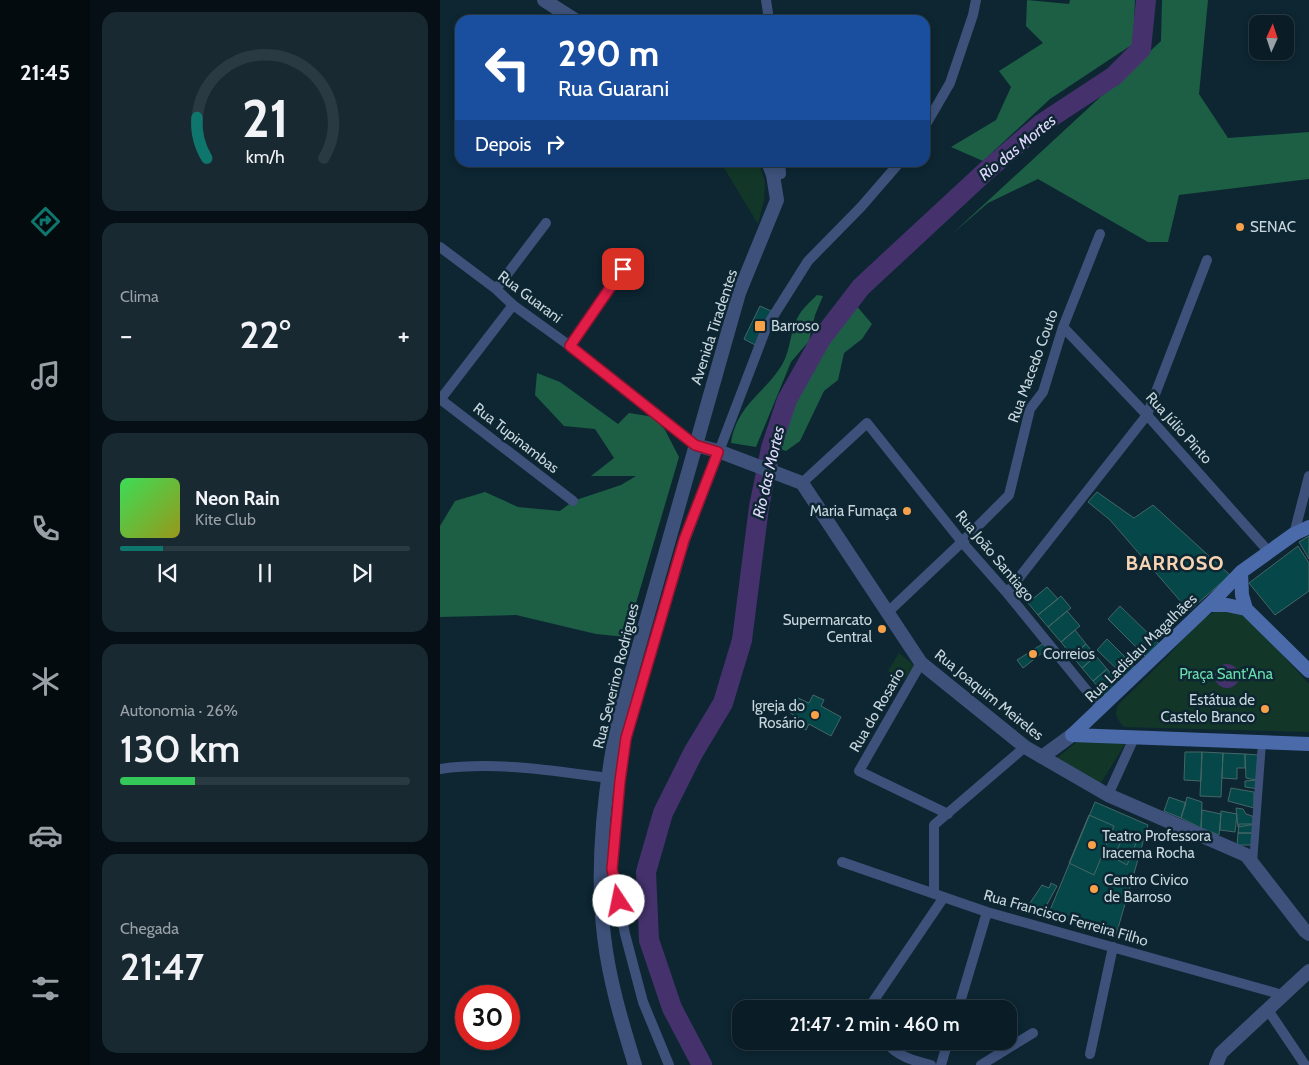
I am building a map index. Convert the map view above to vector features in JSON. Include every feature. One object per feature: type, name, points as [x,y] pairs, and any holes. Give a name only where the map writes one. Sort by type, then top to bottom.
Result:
[{"type":"main road","name":"Rua Ladislau Magalhães","points":[[1072,735],[1209,606],[1241,572],[1294,534],[1309,527]]},
{"type":"main road","points":[[1241,572],[1242,595],[1246,609],[1309,671]]},
{"type":"main road","points":[[1209,606],[1246,609]]},
{"type":"main road","points":[[1072,735],[1309,744]]},
{"type":"street","points":[[766,0],[768,15]]},
{"type":"street","points":[[930,117],[950,83],[973,15],[976,0]]},
{"type":"street","points":[[550,2],[568,15]]},
{"type":"street","name":"Avenida Tiradentes","points":[[695,445],[739,293],[776,200],[774,167]]},
{"type":"street","points":[[669,1065],[643,1002],[625,934],[612,869],[626,738],[684,540],[763,335],[808,261],[861,207],[896,167]]},
{"type":"street","points":[[496,290],[546,223]]},
{"type":"street","name":"Rua Macedo Couto","points":[[888,612],[962,542],[1008,495],[1030,409],[1043,392],[1063,327],[1100,234]]},
{"type":"street","name":"Rua Guarani","points":[[440,247],[513,305],[570,346],[695,445]]},
{"type":"street","points":[[1007,593],[1147,415],[1207,260]]},
{"type":"street","points":[[570,346],[623,269]]},
{"type":"street","points":[[440,399],[513,305]]},
{"type":"street","name":"Rua Júlio Pinto","points":[[1063,327],[1147,415],[1269,552]]},
{"type":"street","name":"Rua Tupinambas","points":[[440,399],[573,501]]},
{"type":"street","name":"Rua João Santiago","points":[[802,483],[867,423],[962,542],[1007,593],[1101,708]]},
{"type":"street","points":[[695,445],[802,483]]},
{"type":"street","name":"Rua Severino Rodrigues","points":[[635,1065],[616,1006],[604,936],[600,870],[605,805],[615,736],[695,445]]},
{"type":"street","points":[[1294,534],[1309,476]]},
{"type":"street","name":"Rua Joaquim Meireles","points":[[802,483],[921,663],[1025,747],[1108,795],[1246,855],[1309,934]]},
{"type":"street","name":"Rua do Rosario","points":[[921,663],[859,771],[948,814]]},
{"type":"street","name":"Rua Ladislau Magalhães","points":[[1042,757],[1072,735]]},
{"type":"street","points":[[1108,795],[1134,738]]},
{"type":"street","points":[[1253,864],[1262,742]]},
{"type":"street","points":[[874,1000],[939,896],[934,825],[1025,747]]},
{"type":"street","points":[[440,769],[509,766],[609,778]]},
{"type":"street","name":"Rua Francisco Ferreira Filho","points":[[842,862],[987,912],[1283,995]]},
{"type":"street","points":[[961,1000],[987,912]]},
{"type":"street","points":[[1090,1054],[1113,947]]},
{"type":"street","points":[[1216,1065],[1221,1053],[1309,971]]},
{"type":"street","points":[[1268,1010],[1305,1065]]},
{"type":"street","points":[[981,1065],[1033,1033]]},
{"type":"street","points":[[893,1050],[913,1060],[931,1065]]},
{"type":"street","points":[[941,1065],[945,1050]]},
{"type":"green space","points":[[1027,0],[1069,4],[1070,0],[1135,0],[1133,44],[1050,99],[983,161],[951,147],[996,120],[1011,87],[999,71],[1043,43],[1026,26]]},
{"type":"green space","points":[[1162,0],[1208,0],[1199,94],[1228,138],[1309,132],[1309,179],[1179,195],[1168,242],[1148,242],[1038,179],[988,203],[952,234],[1161,41]]},
{"type":"green space","points":[[723,167],[760,167],[765,182],[764,201],[758,224]]},
{"type":"green space","points":[[817,295],[823,296],[815,315],[809,341],[791,362],[756,447],[731,443],[739,418],[783,363],[799,315]]},
{"type":"green space","points":[[855,304],[872,324],[862,339],[844,353],[838,380],[824,391],[800,441],[786,451],[777,448],[794,401],[837,327]]},
{"type":"green space","points":[[537,373],[560,382],[618,424],[629,413],[654,417],[665,430],[679,457],[626,637],[596,634],[516,615],[440,617],[440,526],[455,501],[485,492],[518,507],[560,511],[573,501],[621,485],[636,476],[591,476],[614,458],[595,429],[564,426],[535,395]]},
{"type":"green space","name":"Praça Sant'Ana","points":[[1220,608],[1240,613],[1258,628],[1309,684],[1309,732],[1124,727],[1117,716],[1116,711],[1119,704],[1166,658],[1200,621]]},
{"type":"green space","points":[[899,653],[915,666],[904,680],[888,671]]},
{"type":"green space","points":[[1078,741],[1125,744],[1101,783],[1057,758]]},
{"type":"shaded area","points":[[1227,664],[1235,668],[1239,676],[1235,684],[1227,688],[1219,684],[1215,676],[1219,668]]},
{"type":"building","points":[[760,306],[771,311],[755,345],[744,339]]},
{"type":"building","points":[[1097,492],[1134,518],[1153,505],[1230,575],[1189,611],[1110,520],[1088,502]]},
{"type":"building","points":[[1309,536],[1309,559],[1299,542]]},
{"type":"building","points":[[1298,546],[1309,563],[1309,591],[1275,615],[1249,583]]},
{"type":"building","points":[[1047,587],[1058,599],[1038,615],[1028,603]]},
{"type":"building","points":[[1061,596],[1071,608],[1048,627],[1038,615]]},
{"type":"building","points":[[1120,606],[1159,644],[1146,657],[1108,619]]},
{"type":"building","points":[[1067,611],[1080,626],[1061,642],[1048,627]]},
{"type":"building","points":[[1075,630],[1086,644],[1072,656],[1061,642]]},
{"type":"building","points":[[1107,639],[1135,667],[1125,677],[1097,650]]},
{"type":"building","name":"Correios","points":[[1044,643],[1047,649],[1023,668],[1017,660]]},
{"type":"building","points":[[1086,644],[1096,656],[1082,668],[1072,656]]},
{"type":"building","points":[[1096,656],[1107,669],[1093,681],[1082,668]]},
{"type":"building","points":[[1107,669],[1120,684],[1106,696],[1093,681]]},
{"type":"building","name":"Igreja do Rosário","points":[[813,695],[824,700],[821,706],[841,717],[831,736],[809,724],[806,730],[796,724],[799,718],[790,713],[798,698],[809,703]]},
{"type":"building","points":[[1185,752],[1202,752],[1201,781],[1184,780]]},
{"type":"building","points":[[1202,752],[1223,753],[1221,797],[1200,796]]},
{"type":"building","points":[[1223,753],[1245,754],[1245,768],[1237,768],[1237,779],[1222,778]]},
{"type":"building","points":[[1245,754],[1258,755],[1256,780],[1246,778]]},
{"type":"building","points":[[1256,780],[1259,789],[1245,787],[1245,781]]},
{"type":"building","points":[[1231,788],[1254,792],[1254,808],[1228,801]]},
{"type":"building","points":[[1169,797],[1186,803],[1181,818],[1164,811]]},
{"type":"building","points":[[1187,797],[1202,802],[1201,828],[1181,818]]},
{"type":"building","name":"Centro Civico de Barroso","points":[[1095,802],[1148,825],[1116,935],[1048,915]]},
{"type":"building","points":[[1236,808],[1243,809],[1246,814],[1252,816],[1256,824],[1238,827]]},
{"type":"building","points":[[1202,810],[1221,814],[1219,835],[1201,828]]},
{"type":"building","points":[[1221,811],[1237,814],[1235,832],[1220,830]]},
{"type":"building","name":"Teatro Professora Iracema Rocha","points":[[1089,815],[1114,826],[1094,875],[1069,863]]},
{"type":"building","points":[[1239,824],[1256,824],[1256,833],[1238,833]]},
{"type":"building","points":[[1125,831],[1139,836],[1127,865],[1114,858]]},
{"type":"building","points":[[1238,833],[1256,833],[1255,845],[1237,845]]},
{"type":"building","points":[[1051,883],[1057,886],[1044,910],[1030,903],[1042,885],[1049,888]]},
{"type":"waterway","name":"Rio das Mortes","points":[[702,1065],[672,1008],[649,940],[646,872],[663,813],[693,753],[723,703],[742,640],[759,507],[771,448],[787,400],[821,339],[861,287],[986,171],[1041,124],[1114,76],[1141,49],[1146,0]]},
{"type":"place","name":"SENAC","points":[[1240,227]]},
{"type":"place","name":"Barroso","points":[[760,326]]},
{"type":"place","name":"Maria Fumaça","points":[[907,511]]},
{"type":"place","name":"Supermarcato Central","points":[[882,629]]},
{"type":"place","name":"Correios","points":[[1033,654]]},
{"type":"place","name":"Estátua de Castelo Branco","points":[[1265,709]]},
{"type":"place","name":"Igreja do Rosário","points":[[815,715]]},
{"type":"place","name":"Teatro Professora Iracema Rocha","points":[[1092,845]]},
{"type":"place","name":"Centro Civico de Barroso","points":[[1094,889]]},
{"type":"district","name":"BARROSO","points":[[1175,563]]},
{"type":"route","points":[[619,901],[612,869],[626,738],[684,540],[718,452],[695,445],[570,346],[623,269]]}]
